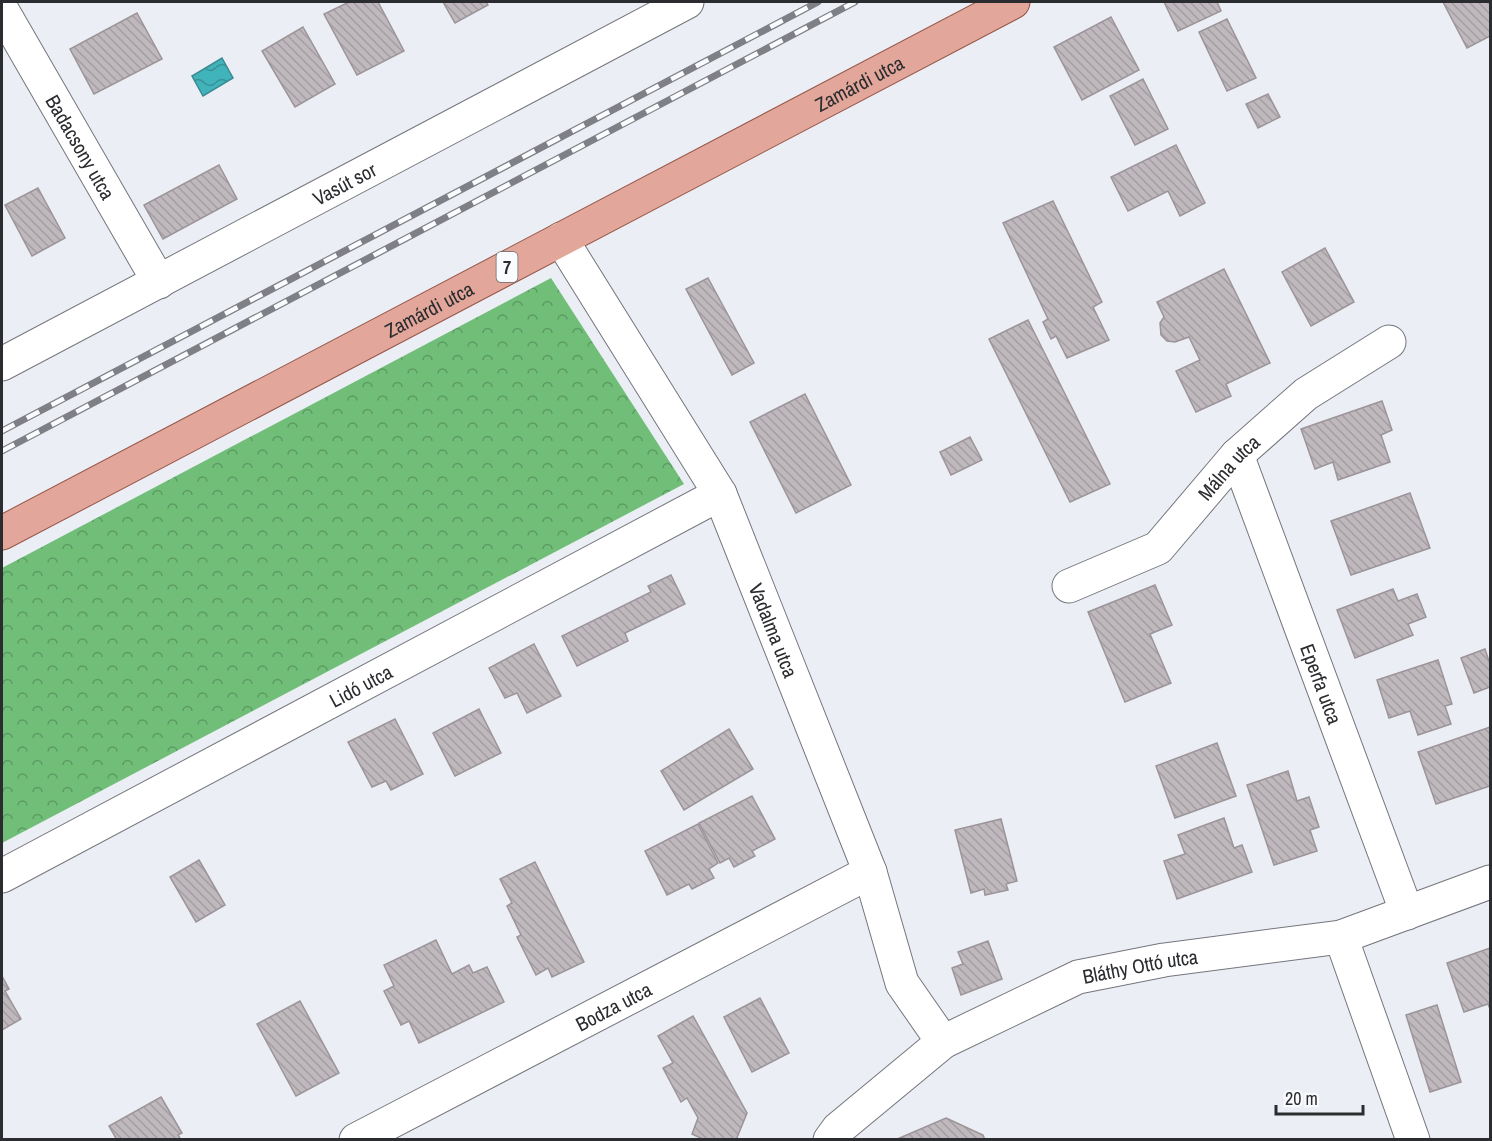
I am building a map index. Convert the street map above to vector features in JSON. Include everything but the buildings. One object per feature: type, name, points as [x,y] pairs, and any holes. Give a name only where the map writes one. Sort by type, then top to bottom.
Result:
[{"type":"main road","name":"Zamárdi utca","points":[[2,533],[1013,2]]},
{"type":"street","name":"Vasút sor","points":[[2,364],[687,2]]},
{"type":"street","name":"Badacsony utca","points":[[2,10],[159,282]]},
{"type":"street","name":"Vadalma utca","points":[[561,239],[720,494],[870,872],[902,983],[943,1042]]},
{"type":"street","name":"Málna utca","points":[[1069,586],[1158,548],[1237,455],[1306,394],[1389,342]]},
{"type":"street","name":"Eperfa utca","points":[[1237,455],[1407,913]]},
{"type":"street","name":"Lidó utca","points":[[2,876],[720,494]]},
{"type":"street","name":"Bodza utca","points":[[356,1140],[870,872]]},
{"type":"street","name":"Bláthy Ottó utca","points":[[830,1140],[838,1128],[943,1042],[1078,977],[1164,960],[1341,937],[1491,882]]},
{"type":"street","points":[[1341,937],[1413,1140]]},
{"type":"green space","points":[[551,278],[684,484],[2,843],[2,568]]},
{"type":"water","points":[[222,58],[233,78],[203,96],[192,76]]},
{"type":"railway","points":[[2,431],[818,2]]},
{"type":"railway","points":[[2,451],[855,2]]}]
